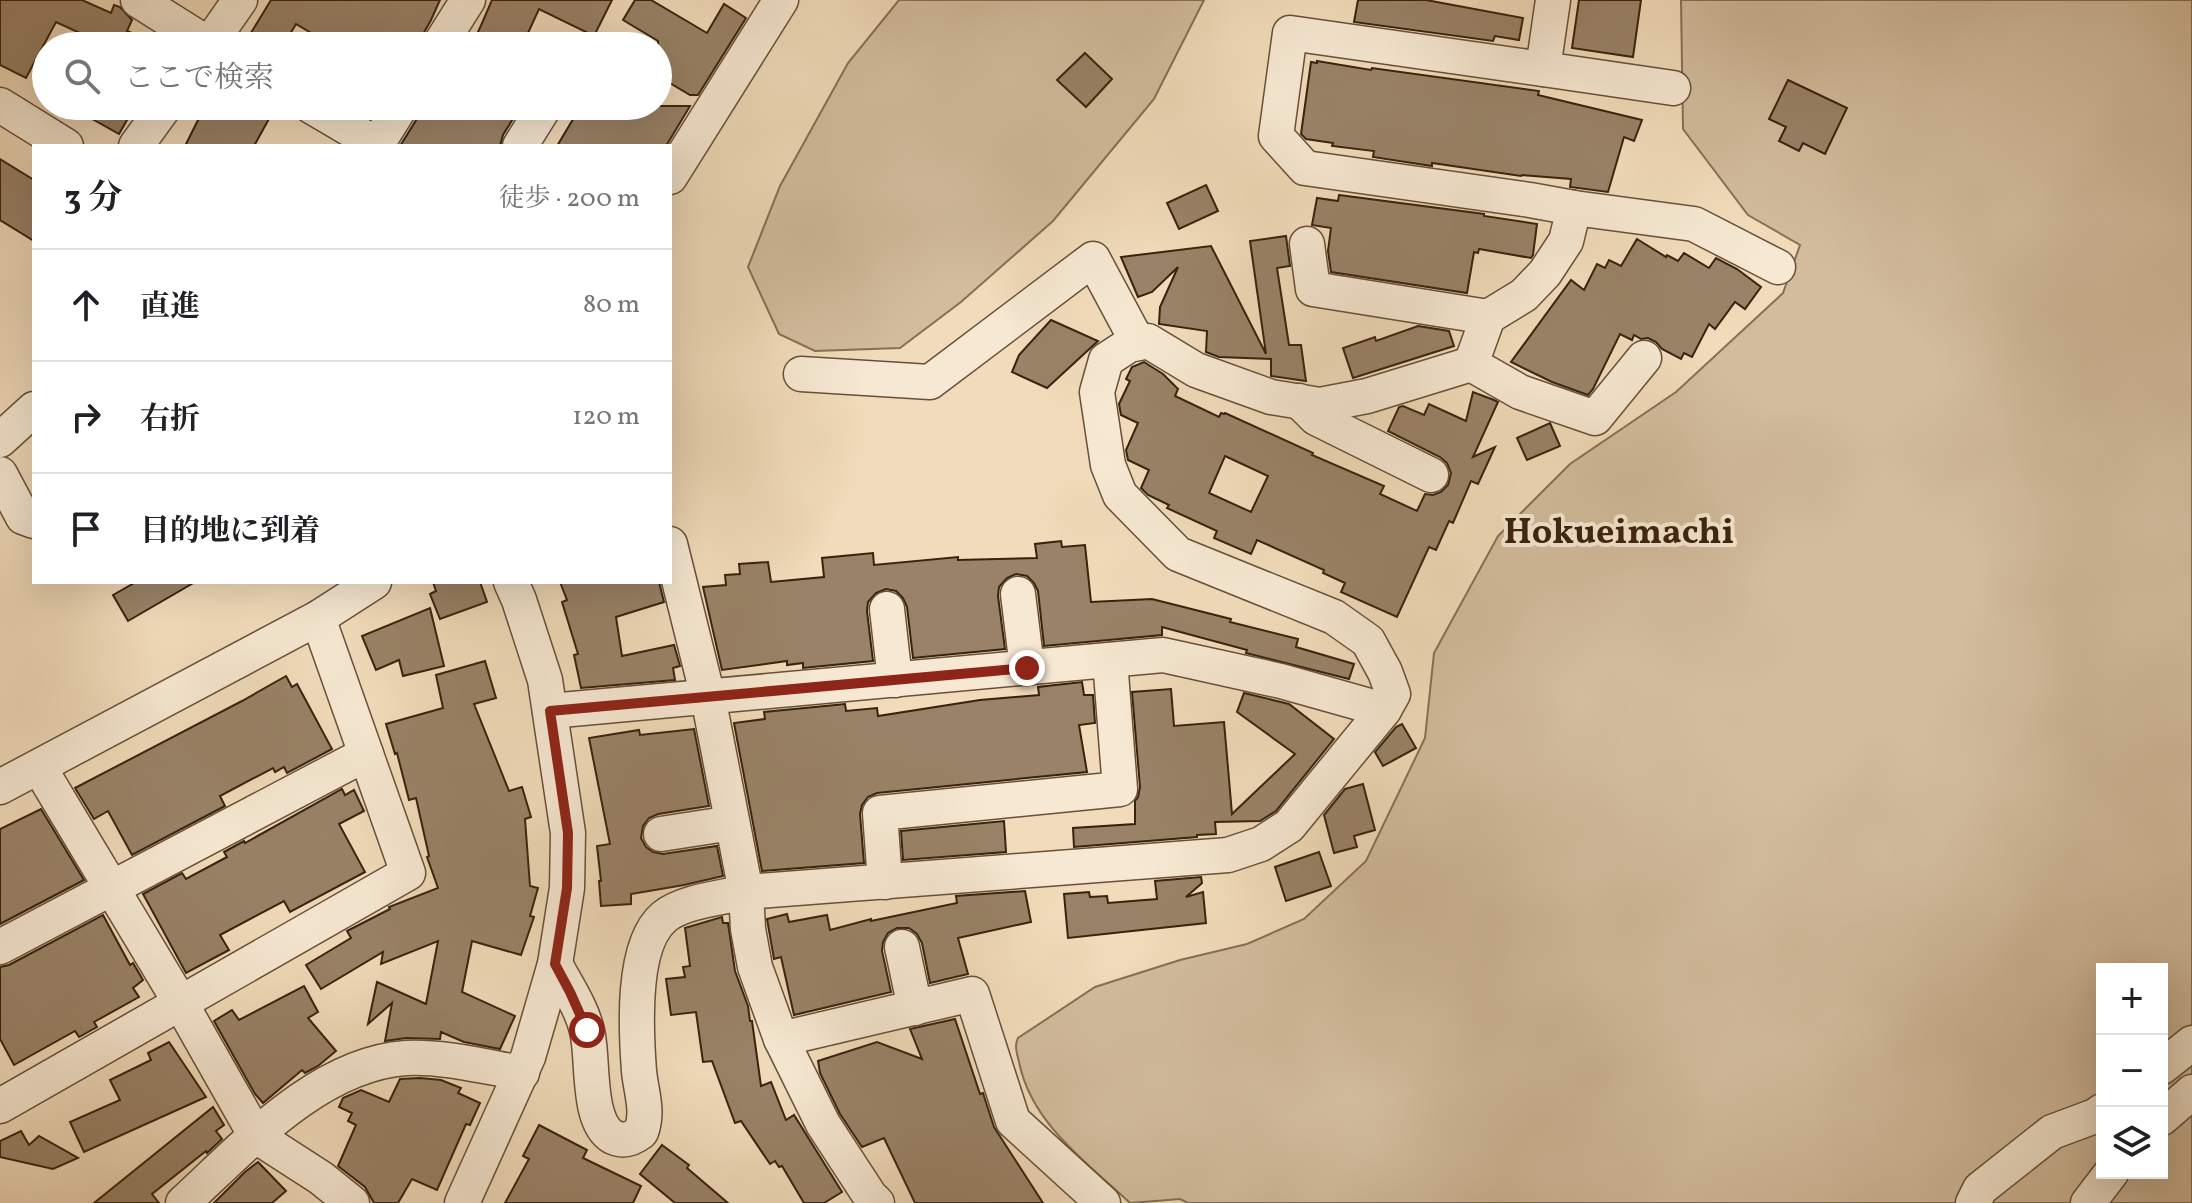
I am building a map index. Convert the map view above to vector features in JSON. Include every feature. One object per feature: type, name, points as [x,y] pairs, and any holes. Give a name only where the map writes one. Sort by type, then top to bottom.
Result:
[{"type":"street","points":[[138,0],[188,32]]},
{"type":"street","points":[[218,32],[240,0]]},
{"type":"street","points":[[448,32],[468,0]]},
{"type":"street","points":[[672,174],[781,0]]},
{"type":"street","points":[[1543,69],[1553,0]]},
{"type":"street","points":[[1673,88],[1290,33],[1276,136],[1305,168],[1694,224],[1778,267]]},
{"type":"street","points":[[0,105],[63,144]]},
{"type":"street","points":[[137,144],[155,120]]},
{"type":"street","points":[[334,120],[374,144]]},
{"type":"street","points":[[378,144],[393,120]]},
{"type":"street","points":[[521,144],[536,120]]},
{"type":"street","points":[[1471,364],[1488,317],[1524,295],[1545,273],[1566,241],[1574,208]]},
{"type":"street","points":[[1307,244],[1313,289],[1488,317]]},
{"type":"street","points":[[801,374],[930,382],[1093,259],[1138,343]]},
{"type":"street","points":[[555,964],[587,1030],[598,1117],[611,1136],[634,1138],[641,1132],[645,1118],[636,1031],[639,971],[648,940],[663,918],[682,906],[746,892],[1228,855],[1261,844],[1289,826],[1384,710],[1393,694],[1368,641],[1334,617],[1178,554],[1120,495],[1108,465],[1097,392],[1106,360],[1129,345],[1148,341],[1196,370],[1271,397],[1320,405],[1367,396],[1471,364],[1520,392],[1595,418],[1644,358]]},
{"type":"street","points":[[1299,401],[1316,418],[1431,475]]},
{"type":"street","points":[[0,440],[32,411]]},
{"type":"street","points":[[0,474],[23,517],[32,520]]},
{"type":"street","points":[[672,552],[708,697],[746,892],[748,929],[755,967],[781,1039],[823,1124],[877,1203]]},
{"type":"street","points":[[462,1203],[522,1073],[555,964],[567,888],[568,833],[545,680],[512,584]]},
{"type":"street","points":[[0,787],[318,618],[354,587]]},
{"type":"street","points":[[1018,594],[1027,668]]},
{"type":"street","points":[[887,609],[895,680]]},
{"type":"street","points":[[0,1106],[408,873],[318,618]]},
{"type":"street","points":[[550,711],[1163,655],[1281,681],[1384,710]]},
{"type":"street","points":[[885,882],[880,813],[1120,789],[1110,660]]},
{"type":"street","points":[[0,947],[366,754]]},
{"type":"street","points":[[39,767],[180,1002],[256,1136],[321,1178],[352,1203]]},
{"type":"street","points":[[661,834],[732,823]]},
{"type":"street","points":[[902,947],[915,1008]]},
{"type":"street","points":[[781,1039],[972,994],[1013,1121],[1103,1203]]},
{"type":"street","points":[[2168,1062],[2192,1043]]},
{"type":"street","points":[[183,1203],[256,1136],[315,1091],[353,1070],[407,1058],[457,1062],[522,1073]]},
{"type":"street","points":[[2168,1113],[2192,1092]]},
{"type":"street","points":[[1973,1203],[1980,1189],[2052,1132],[2096,1115]]},
{"type":"street","points":[[2088,1203],[2106,1179]]},
{"type":"shaded area","points":[[899,0],[1204,0],[1154,99],[1053,221],[961,302],[900,348],[815,351],[779,334],[748,267],[780,186],[848,63]]},
{"type":"shaded area","points":[[1681,0],[2192,0],[2192,1203],[1188,1203],[1180,1199],[1130,1203],[1079,1157],[1035,1104],[1025,1084],[1016,1050],[1018,1038],[1095,987],[1180,960],[1247,944],[1304,919],[1366,861],[1425,738],[1434,653],[1498,536],[1570,464],[1676,392],[1783,293],[1800,245],[1748,215],[1683,129]]},
{"type":"building","points":[[0,0],[82,0],[111,13],[114,5],[120,7],[132,20],[127,31],[129,32],[78,32],[56,22],[51,32],[32,32],[32,67],[26,78],[0,65]]},
{"type":"building","points":[[271,0],[440,0],[424,32],[309,32],[296,24],[291,32],[252,32]]},
{"type":"building","points":[[492,0],[612,0],[596,32],[586,32],[539,9],[528,32],[478,32]]},
{"type":"building","points":[[635,0],[651,0],[707,33],[724,4],[746,18],[698,95],[690,95],[672,84],[672,32],[643,32],[623,20]]},
{"type":"building","points":[[1358,0],[1426,0],[1523,18],[1519,40],[1495,36],[1493,41],[1354,22]]},
{"type":"building","points":[[1579,0],[1641,0],[1633,57],[1572,48]]},
{"type":"building","points":[[1085,53],[1112,79],[1086,107],[1057,80]]},
{"type":"building","points":[[1311,62],[1539,91],[1538,95],[1642,120],[1634,141],[1624,137],[1608,192],[1570,187],[1571,179],[1521,176],[1373,157],[1374,151],[1332,146],[1333,143],[1306,139],[1301,134]]},
{"type":"building","points":[[1788,80],[1847,108],[1825,154],[1803,143],[1799,151],[1779,141],[1786,127],[1769,119]]},
{"type":"building","points":[[672,106],[690,106],[667,144],[558,144],[573,120],[672,120]]},
{"type":"building","points":[[94,120],[127,120],[119,134]]},
{"type":"building","points":[[198,120],[268,120],[255,144],[186,144]]},
{"type":"building","points":[[416,120],[512,120],[501,144],[401,144]]},
{"type":"building","points":[[0,159],[32,179],[32,240],[0,220]]},
{"type":"building","points":[[1206,185],[1218,211],[1179,229],[1167,203]]},
{"type":"building","points":[[1339,195],[1537,224],[1533,255],[1531,258],[1479,249],[1478,253],[1474,252],[1467,293],[1331,272],[1328,251],[1331,228],[1312,225],[1317,198],[1338,201]]},
{"type":"building","points":[[1286,236],[1290,266],[1277,268],[1289,345],[1301,345],[1306,381],[1271,376],[1271,359],[1219,357],[1206,352],[1207,331],[1159,324],[1160,307],[1178,267],[1152,292],[1138,297],[1121,257],[1211,246],[1266,354],[1250,241]]},
{"type":"building","points":[[1637,239],[1678,261],[1684,253],[1709,268],[1716,258],[1761,287],[1745,309],[1735,302],[1715,329],[1709,324],[1692,357],[1684,353],[1681,359],[1648,338],[1641,339],[1634,335],[1632,340],[1620,334],[1588,395],[1511,362],[1571,280],[1584,290],[1597,264],[1605,268],[1609,260],[1621,266]]},
{"type":"building","points":[[1051,320],[1098,341],[1047,388],[1012,372],[1019,355]]},
{"type":"building","points":[[1418,326],[1449,331],[1454,346],[1353,378],[1343,348],[1375,337],[1376,341]]},
{"type":"building","points":[[1144,362],[1163,374],[1178,389],[1175,396],[1219,417],[1225,413],[1384,486],[1380,494],[1417,511],[1425,494],[1441,492],[1448,485],[1451,473],[1440,457],[1388,431],[1399,407],[1424,415],[1429,404],[1466,421],[1473,392],[1494,400],[1498,402],[1473,457],[1495,447],[1478,484],[1471,481],[1453,523],[1449,521],[1436,550],[1429,547],[1397,617],[1341,592],[1345,583],[1323,573],[1324,570],[1257,540],[1251,554],[1214,538],[1217,531],[1167,508],[1169,505],[1148,495],[1141,488],[1149,470],[1128,460],[1126,450],[1138,423],[1121,415],[1119,404],[1130,381],[1126,379],[1132,367]],"holes":[[[1225,456],[1268,476],[1251,512],[1209,493]]]},
{"type":"building","points":[[1550,423],[1560,446],[1527,460],[1517,438]]},
{"type":"building","points":[[1061,541],[1062,547],[1085,545],[1091,602],[1152,599],[1231,619],[1230,622],[1298,639],[1296,647],[1354,664],[1349,679],[1246,653],[1247,650],[1162,627],[1162,635],[1044,646],[1038,591],[1027,576],[1016,574],[999,587],[1005,649],[913,658],[907,607],[896,591],[886,589],[876,593],[868,602],[873,661],[803,668],[803,663],[787,665],[787,661],[722,670],[703,587],[726,585],[725,575],[740,574],[739,564],[768,562],[771,582],[824,577],[822,558],[873,553],[874,565],[958,557],[958,560],[1037,558],[1035,544]]},
{"type":"building","points":[[132,584],[192,584],[128,621],[113,595]]},
{"type":"building","points":[[434,584],[481,584],[487,602],[440,619],[430,594],[436,591]]},
{"type":"building","points":[[561,584],[660,584],[664,602],[616,617],[622,656],[674,645],[680,666],[673,668],[675,680],[581,688],[574,655],[578,654],[562,602],[567,600]]},
{"type":"building","points":[[430,608],[444,666],[403,676],[399,660],[376,670],[362,636]]},
{"type":"building","points":[[485,661],[496,698],[474,704],[509,791],[522,787],[531,817],[525,819],[530,886],[538,888],[530,916],[534,917],[521,955],[472,941],[462,992],[515,1016],[500,1049],[464,1042],[441,1032],[440,1039],[385,1041],[392,1003],[368,1024],[377,982],[426,1004],[438,941],[381,964],[383,952],[321,989],[306,965],[351,938],[347,931],[389,907],[438,888],[427,857],[416,798],[409,800],[386,724],[443,708],[436,675]]},
{"type":"building","points":[[286,676],[292,687],[297,684],[332,749],[287,773],[284,767],[275,772],[273,768],[220,796],[225,806],[132,855],[108,811],[94,819],[75,788]]},
{"type":"building","points":[[1082,682],[1084,695],[1093,695],[1095,723],[1079,725],[1087,772],[877,793],[868,797],[860,814],[864,863],[762,871],[734,723],[765,719],[764,712],[845,704],[846,711],[877,708],[878,716],[980,700],[1039,695],[1038,687]]},
{"type":"building","points":[[1171,689],[1174,726],[1224,722],[1232,814],[1295,754],[1237,712],[1244,693],[1289,704],[1334,739],[1276,811],[1260,821],[1215,822],[1216,834],[1197,837],[1074,847],[1073,828],[1135,824],[1135,801],[1140,787],[1132,692]]},
{"type":"building","points":[[1402,724],[1416,748],[1383,766],[1375,752]]},
{"type":"building","points":[[694,729],[709,806],[649,818],[643,826],[641,838],[646,847],[663,854],[717,846],[723,876],[631,894],[631,904],[601,906],[597,846],[610,844],[589,738],[639,730],[640,735]]},
{"type":"building","points":[[1363,784],[1375,830],[1354,836],[1357,847],[1334,853],[1324,815],[1345,789]]},
{"type":"building","points":[[342,789],[345,795],[354,790],[364,811],[339,824],[365,872],[290,912],[284,901],[220,935],[229,950],[186,973],[143,894],[182,873],[186,879],[227,857],[224,852]]},
{"type":"building","points":[[41,809],[84,880],[0,924],[0,829]]},
{"type":"building","points":[[1004,821],[1006,852],[903,860],[901,831]]},
{"type":"building","points":[[1319,852],[1331,886],[1286,901],[1275,867]]},
{"type":"building","points":[[1201,877],[1202,883],[1186,897],[1203,892],[1206,923],[1068,938],[1064,894],[1089,892],[1090,897],[1107,896],[1108,903],[1157,899],[1155,881]]},
{"type":"building","points":[[1025,891],[1031,922],[958,938],[968,974],[930,983],[922,943],[917,934],[909,928],[897,928],[888,933],[882,951],[891,992],[794,1015],[781,957],[774,959],[767,919],[787,914],[789,922],[827,915],[830,930],[957,903],[956,896]]},
{"type":"building","points":[[103,915],[130,965],[133,963],[143,980],[133,988],[139,997],[94,1022],[97,1027],[79,1037],[75,1031],[14,1065],[0,1039],[0,967]]},
{"type":"building","points":[[722,917],[723,923],[728,923],[735,971],[752,1021],[761,1086],[771,1082],[786,1120],[794,1115],[842,1192],[824,1203],[804,1203],[782,1166],[779,1167],[775,1161],[770,1164],[741,1121],[735,1123],[712,1061],[703,1062],[696,1012],[671,1015],[666,979],[685,977],[683,967],[690,966],[685,928]]},
{"type":"building","points":[[304,986],[318,1012],[308,1018],[336,1051],[318,1066],[305,1073],[302,1070],[263,1103],[214,1021],[232,1010],[239,1020]]},
{"type":"building","points":[[955,1019],[994,1127],[1043,1203],[915,1203],[884,1138],[862,1147],[840,1114],[820,1073],[818,1061],[877,1042],[922,1059],[910,1029]]},
{"type":"building","points":[[169,1042],[206,1097],[84,1152],[70,1122],[120,1100],[110,1080],[151,1060],[148,1053]]},
{"type":"building","points":[[400,1079],[441,1080],[461,1088],[458,1093],[480,1103],[470,1125],[466,1124],[437,1190],[412,1179],[398,1203],[374,1203],[365,1187],[338,1166],[356,1125],[348,1121],[352,1113],[339,1107],[343,1098],[361,1090],[389,1102]]},
{"type":"building","points":[[213,1107],[224,1125],[216,1131],[222,1139],[152,1194],[159,1203],[94,1203]]},
{"type":"building","points":[[539,1125],[587,1150],[583,1158],[641,1186],[633,1203],[505,1203],[529,1159],[523,1156]]},
{"type":"building","points":[[21,1131],[29,1145],[39,1136],[78,1158],[53,1169],[0,1157],[0,1141]]},
{"type":"building","points":[[662,1145],[689,1165],[687,1168],[728,1203],[675,1203],[640,1174]]},
{"type":"building","points":[[258,1162],[286,1191],[272,1203],[214,1203],[245,1172]]},
{"type":"district","name":"Hokueimachi","points":[[1619,534]]},
{"type":"route","points":[[587,1030],[555,964],[567,888],[568,833],[550,711],[1027,668]]}]
